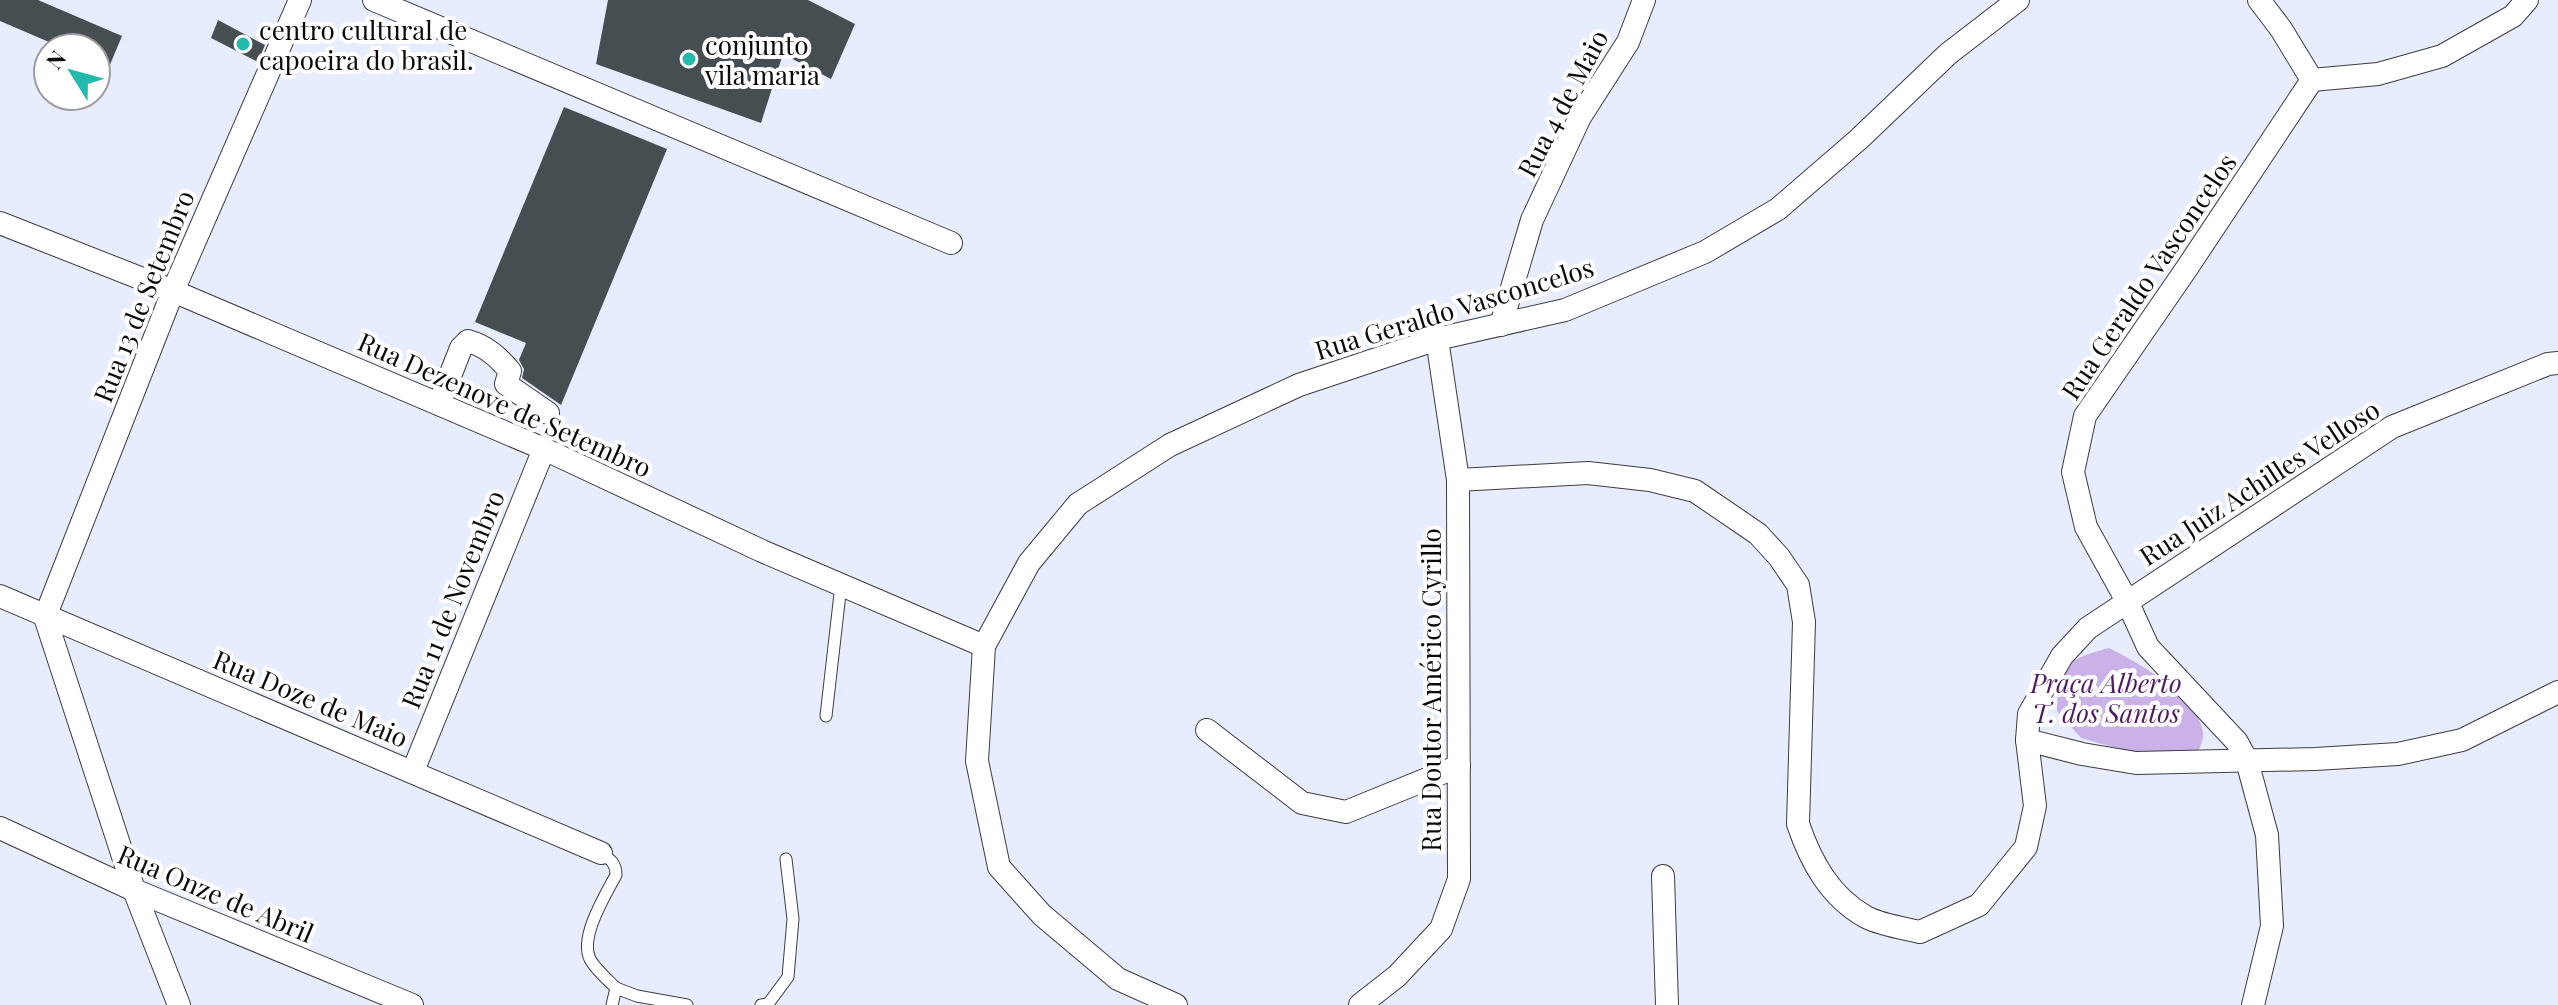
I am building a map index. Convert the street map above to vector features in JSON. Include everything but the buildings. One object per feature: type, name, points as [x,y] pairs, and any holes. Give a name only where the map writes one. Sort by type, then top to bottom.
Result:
[{"type":"street","name":"Rua 13 de Setembro","points":[[45,617],[173,291],[300,0]]},
{"type":"street","points":[[374,0],[951,243]]},
{"type":"street","name":"Rua 4 de Maio","points":[[1501,325],[1532,220],[1580,117],[1628,42],[1644,0]]},
{"type":"street","name":"Rua Geraldo Vasconcelos","points":[[1176,1005],[1118,979],[1042,915],[999,867],[977,761],[984,646],[1029,563],[1078,504],[1170,445],[1299,385],[1437,339],[1565,310],[1705,252],[1778,209],[1859,139],[1948,54],[2018,0]]},
{"type":"street","points":[[2259,0],[2312,80],[2378,74],[2442,56],[2513,16],[2527,0]]},
{"type":"street","name":"Rua Geraldo Vasconcelos","points":[[2127,601],[2086,527],[2073,472],[2085,416],[2312,80]]},
{"type":"street","name":"Rua Dezenove de Setembro","points":[[0,223],[173,291],[544,449],[748,545],[984,646]]},
{"type":"street","name":"Rua Doutor Américo Cyrillo","points":[[1360,1005],[1397,976],[1441,929],[1459,879],[1458,480],[1437,339]]},
{"type":"street","points":[[439,404],[461,348],[468,341],[482,345],[497,357],[510,371],[506,384],[548,413]]},
{"type":"street","name":"Rua Juiz Achilles Velloso","points":[[2127,601],[2392,427],[2548,364],[2558,363]]},
{"type":"street","name":"Rua 11 de Novembro","points":[[413,771],[544,449]]},
{"type":"street","points":[[1458,480],[1588,473],[1650,480],[1695,491],[1758,534],[1798,585],[1804,622],[1798,824],[1807,851],[1829,888],[1867,917],[1920,932],[1979,905],[2026,847],[2035,806],[2027,740],[2029,714],[2062,656],[2088,628],[2127,601],[2148,647],[2237,742],[2247,761],[2267,835],[2272,926],[2253,1005]]},
{"type":"street","name":"Rua Doze de Maio","points":[[0,596],[601,853]]},
{"type":"street","points":[[45,617],[134,890],[179,1005]]},
{"type":"street","points":[[2027,740],[2136,763],[2384,755],[2462,740],[2558,692]]},
{"type":"street","points":[[1207,730],[1302,803],[1346,812],[1459,766]]},
{"type":"street","name":"Rua Onze de Abril","points":[[0,828],[134,890],[412,1005]]},
{"type":"street","points":[[1663,876],[1667,1005]]},
{"type":"lane","points":[[826,716],[841,585]]},
{"type":"lane","points":[[601,853],[613,861],[616,875],[595,916],[588,941],[589,958],[616,988],[637,996],[687,1005]]},
{"type":"lane","points":[[761,1005],[768,1004],[788,977],[793,919],[786,859]]},
{"type":"lane","points":[[612,1005],[616,988]]},
{"type":"green space","name":"Praça Alberto T. dos Santos","points":[[2109,648],[2165,682],[2190,705],[2203,732],[2199,750],[2164,758],[2123,750],[2081,738],[2057,711],[2059,683],[2067,667],[2082,656]]},
{"type":"place","name":"centro cultural de capoeira do brasil.","points":[[243,44]]},
{"type":"place","name":"conjunto vila maria","points":[[689,59]]}]
